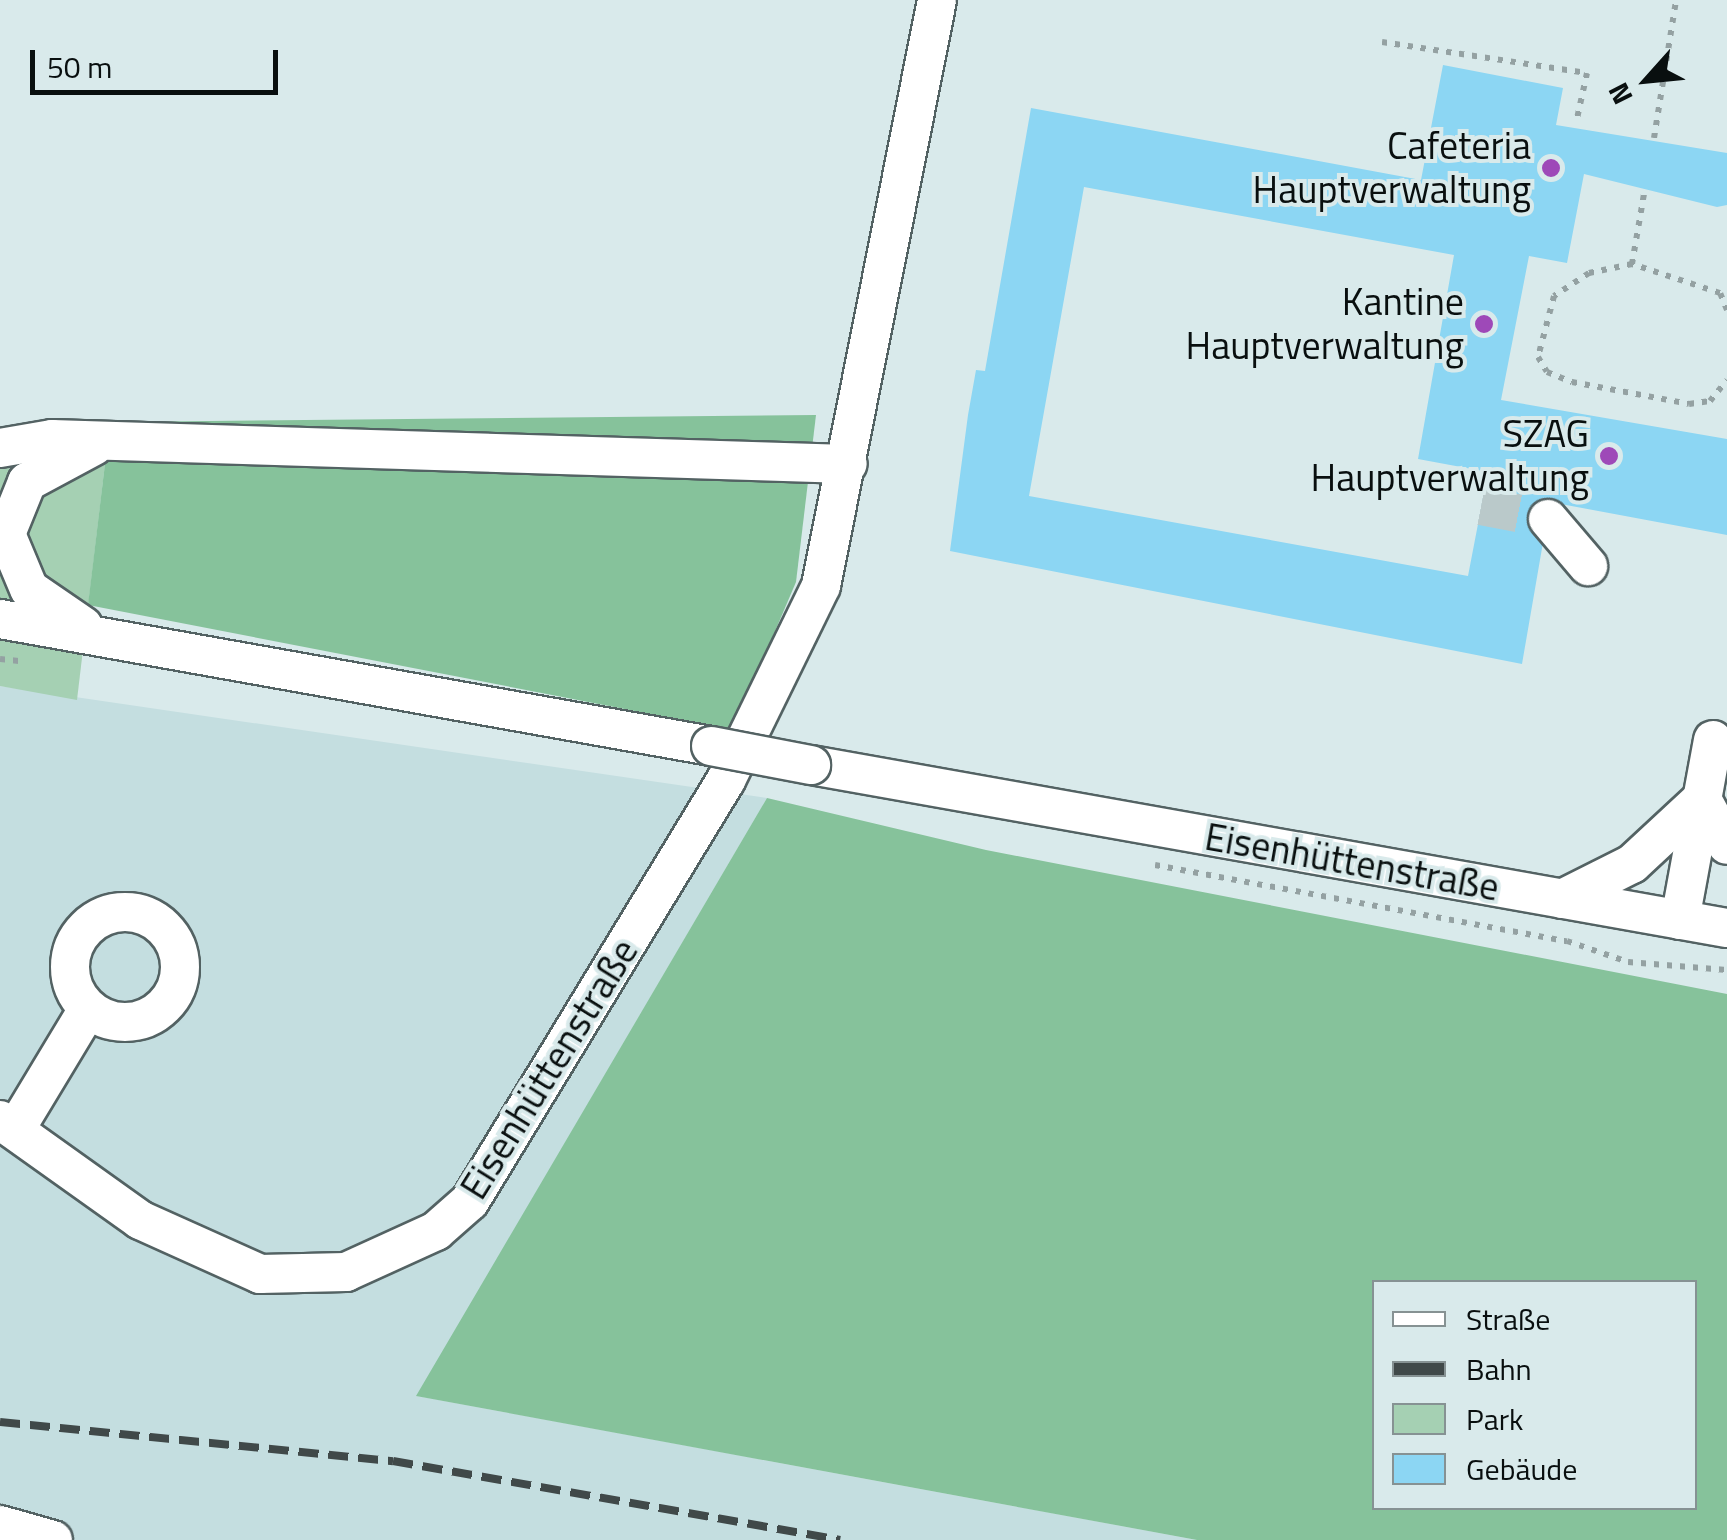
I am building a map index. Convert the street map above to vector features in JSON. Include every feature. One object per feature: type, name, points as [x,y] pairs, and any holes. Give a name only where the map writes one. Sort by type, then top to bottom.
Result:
[{"type":"street","name":"Eisenhüttenstraße","points":[[88,1009],[7,1125],[140,1220],[260,1274],[346,1272],[436,1231],[504,1152],[747,740],[821,586],[848,464],[936,0]]},
{"type":"street","name":"Eisenhüttenstraße","points":[[0,448],[101,444],[848,464]]},
{"type":"street","name":"Eisenhüttenstraße","points":[[98,636],[29,588],[6,534],[27,482],[101,444]]},
{"type":"street","points":[[1548,519],[1588,566]]},
{"type":"street","name":"Eisenhüttenstraße","points":[[0,618],[1727,928]]},
{"type":"street","points":[[1680,920],[1713,740]]},
{"type":"street","points":[[1702,800],[1727,845]]},
{"type":"street","points":[[1562,899],[1632,864],[1702,800]]},
{"type":"street","points":[[0,1525],[54,1540]]},
{"type":"path","points":[[1654,138],[1676,0]]},
{"type":"path","points":[[1382,42],[1587,74],[1576,124]]},
{"type":"path","points":[[1632,264],[1644,194]]},
{"type":"path","points":[[1727,310],[1720,293],[1632,264],[1589,273],[1554,296],[1540,324],[1547,372],[1688,404],[1710,401],[1727,380]]},
{"type":"shaded area","points":[[0,686],[767,798],[417,1396],[1197,1540],[0,1540]]},
{"type":"green space","points":[[816,415],[796,582],[733,730],[88,605],[110,422]]},
{"type":"green space","points":[[110,422],[77,700],[0,686],[0,427]]},
{"type":"green space","points":[[767,798],[986,850],[1727,994],[1727,1540],[1197,1540],[416,1396]]},
{"type":"building","points":[[1443,65],[1563,88],[1556,125],[1727,153],[1727,205],[1717,207],[1584,174],[1567,263],[1529,256],[1501,400],[1727,439],[1727,535],[1550,502],[1522,664],[950,551],[976,370],[985,371],[1031,108],[1421,180]],"holes":[[[1084,187],[1454,255],[1418,459],[1488,472],[1468,576],[1029,496]]]},
{"type":"tunnel","points":[[1481,506],[1548,519]]},
{"type":"railway","points":[[0,1422],[393,1461],[840,1540]]},
{"type":"place","name":"Cafeteria Hauptverwaltung","points":[[1551,168]]},
{"type":"place","name":"Kantine Hauptverwaltung","points":[[1484,324]]},
{"type":"place","name":"SZAG Hauptverwaltung","points":[[1609,456]]}]
